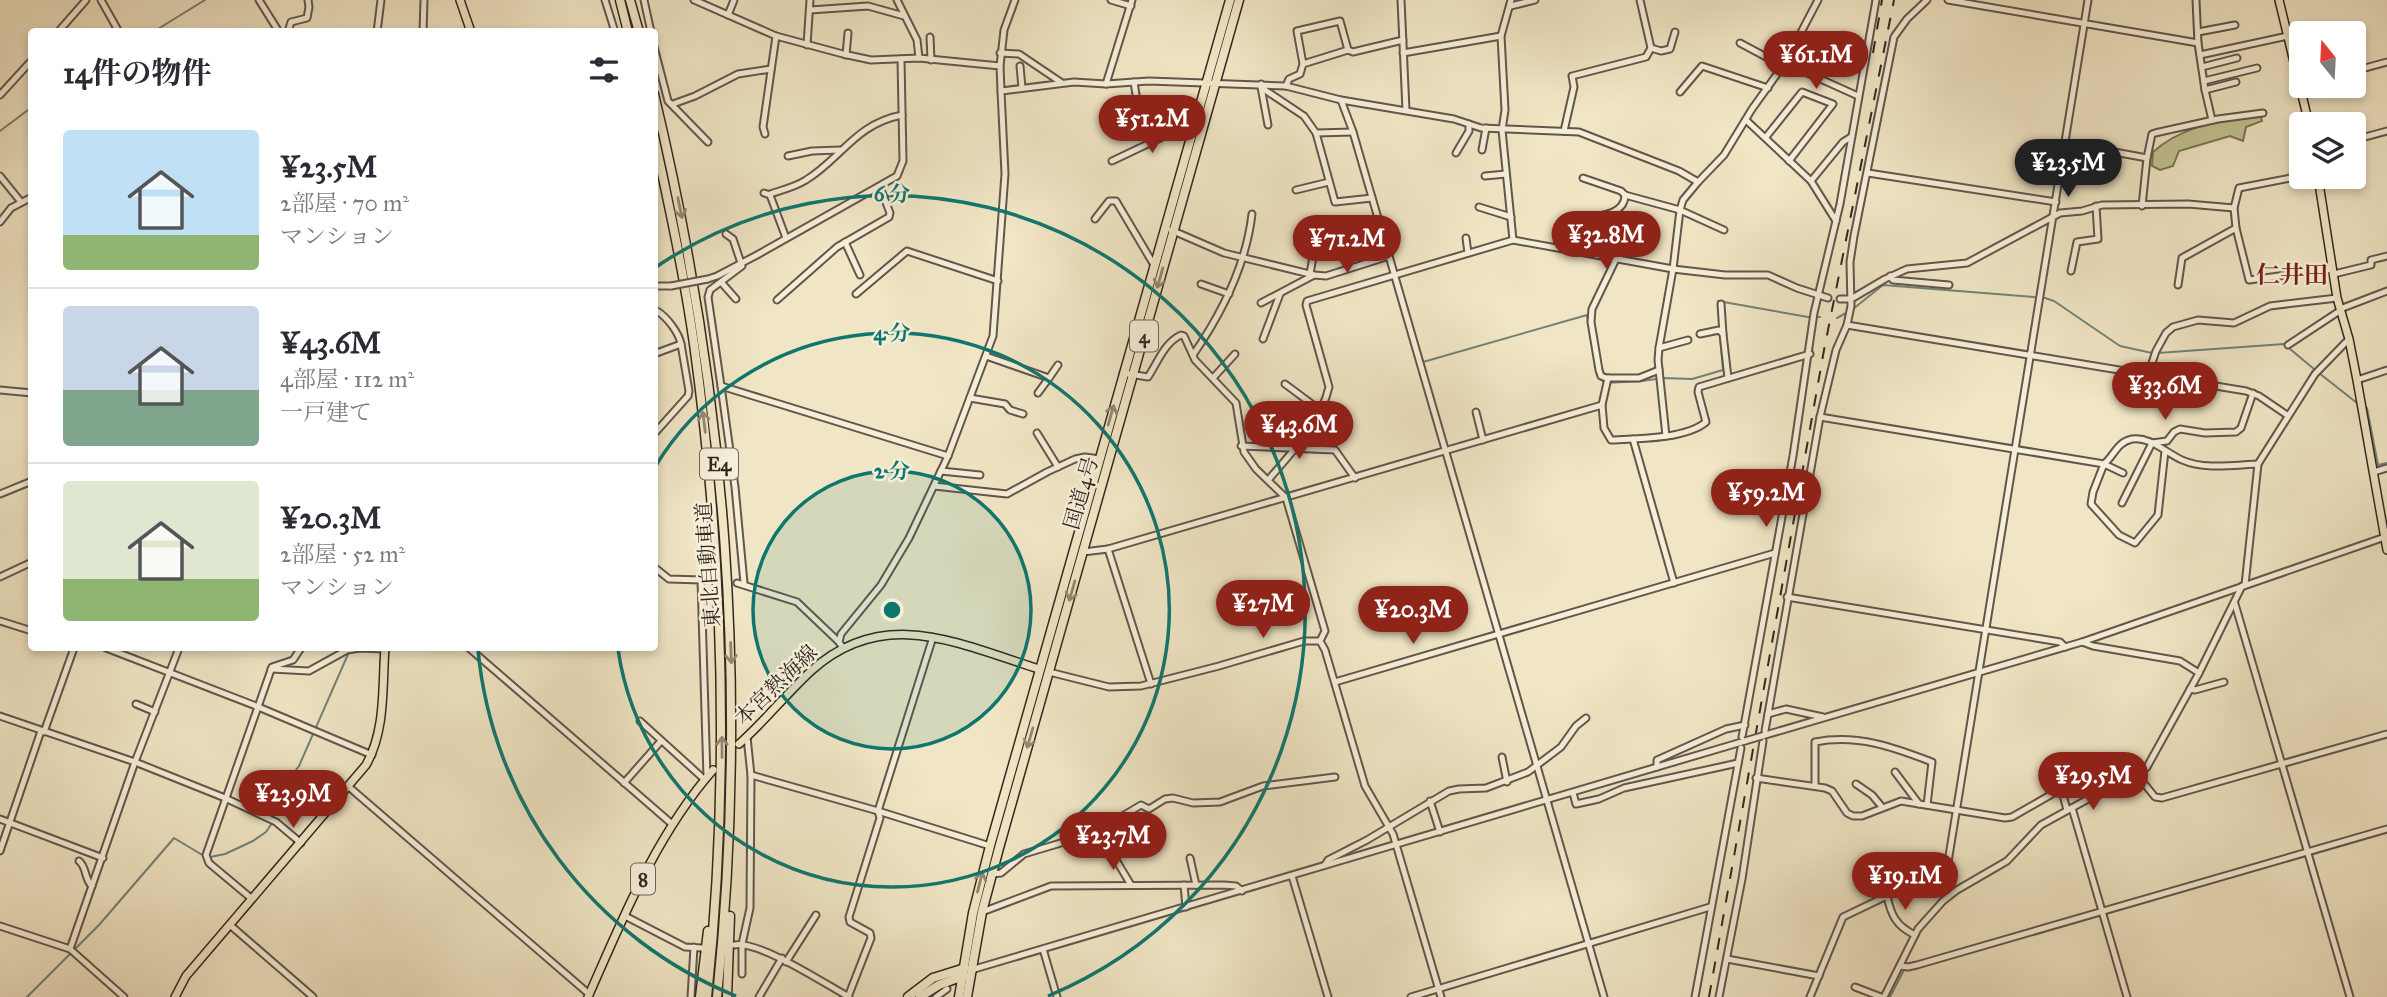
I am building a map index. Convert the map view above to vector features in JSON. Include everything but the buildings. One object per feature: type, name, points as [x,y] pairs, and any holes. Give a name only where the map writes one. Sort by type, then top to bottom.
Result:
[{"type":"highway","points":[[620,0],[627,28]]},
{"type":"highway","points":[[630,0],[638,28]]},
{"type":"highway","name":"国道4号","points":[[967,997],[973,913],[990,846],[1154,264],[1169,230],[1230,0]]},
{"type":"highway","name":"国道4号","points":[[959,997],[962,977],[967,969],[1133,375],[1191,135],[1239,0]]},
{"type":"highway","name":"東北自動車道","points":[[658,112],[687,244],[715,429],[724,530],[731,662],[729,840],[718,997]]},
{"type":"highway","name":"東北自動車道","points":[[658,154],[694,342],[710,481],[719,598],[719,840],[707,997]]},
{"type":"highway","points":[[700,997],[719,840]]},
{"type":"highway","points":[[727,997],[729,840]]},
{"type":"highway","points":[[908,997],[933,978],[967,969]]},
{"type":"highway","points":[[920,997],[939,985],[962,977]]},
{"type":"main road","points":[[460,0],[470,28]]},
{"type":"main road","points":[[2279,0],[2289,40]]},
{"type":"main road","points":[[2320,189],[2337,299],[2349,339],[2387,550]]},
{"type":"main road","name":"本宮熱海線","points":[[739,744],[811,671],[841,645],[883,635],[933,637],[1039,670]]},
{"type":"main road","points":[[175,997],[186,976],[349,787],[372,755],[380,722],[385,651]]},
{"type":"main road","name":"8","points":[[589,995],[625,916],[672,824],[713,770]]},
{"type":"street","points":[[62,28],[86,0]]},
{"type":"street","points":[[101,0],[117,28]]},
{"type":"street","points":[[260,0],[277,28]]},
{"type":"street","points":[[289,28],[291,22],[309,15],[308,0]]},
{"type":"street","points":[[378,28],[382,0]]},
{"type":"street","points":[[423,28],[424,0]]},
{"type":"street","points":[[605,0],[614,28]]},
{"type":"street","points":[[644,0],[650,28]]},
{"type":"street","points":[[694,0],[776,36],[846,55],[871,60],[919,58],[1000,66]]},
{"type":"street","points":[[728,15],[734,0]]},
{"type":"street","points":[[807,45],[810,0]]},
{"type":"street","points":[[897,0],[917,40],[919,58]]},
{"type":"street","points":[[841,645],[841,634],[881,585],[934,486],[993,336],[1005,174],[1000,53],[1004,30],[1015,0]]},
{"type":"street","points":[[1106,84],[1131,3],[1111,0]]},
{"type":"street","points":[[1401,0],[1406,110]]},
{"type":"street","points":[[1513,240],[1502,130],[1505,110],[1501,36],[1511,3],[1535,0]]},
{"type":"street","points":[[1564,131],[1574,87],[1572,76],[1646,57],[1650,48],[1640,0]]},
{"type":"street","points":[[1666,436],[1659,376],[1659,348],[1674,269],[1680,210],[1698,182],[1724,155],[1784,64],[1818,0]]},
{"type":"street","points":[[1744,739],[1810,354],[1814,313],[1836,221],[1876,0]]},
{"type":"street","points":[[1719,997],[1742,879],[1763,736],[1820,417],[1836,350],[1847,325],[1851,306],[1850,262],[1895,32],[1927,0]]},
{"type":"street","points":[[1948,0],[2199,43]]},
{"type":"street","points":[[1810,997],[1843,917],[1945,867],[1957,810],[2088,0]]},
{"type":"street","points":[[2196,0],[2200,55],[2212,120]]},
{"type":"street","points":[[810,10],[868,6],[904,16]]},
{"type":"street","points":[[1286,86],[1289,79],[1300,74],[1303,64],[1297,32],[1340,21],[1348,50]]},
{"type":"street","points":[[2198,32],[2235,25]]},
{"type":"street","points":[[1650,48],[1661,51],[1670,49],[1675,32]]},
{"type":"street","points":[[846,55],[848,33]]},
{"type":"street","points":[[765,134],[763,127],[776,36]]},
{"type":"street","points":[[1404,52],[1501,36]]},
{"type":"street","points":[[2200,55],[2288,36]]},
{"type":"street","points":[[930,37],[931,60]]},
{"type":"street","points":[[1303,64],[1348,50],[1353,52],[1403,40]]},
{"type":"street","points":[[1740,43],[1858,96]]},
{"type":"street","points":[[1000,53],[1019,54],[1062,83]]},
{"type":"street","points":[[2202,67],[2237,58]]},
{"type":"street","points":[[658,286],[708,279],[742,264],[893,180],[902,166],[901,59]]},
{"type":"street","points":[[2366,68],[2387,62]]},
{"type":"street","points":[[658,63],[666,95],[708,142]]},
{"type":"street","points":[[0,95],[28,64]]},
{"type":"street","points":[[1020,66],[1022,88]]},
{"type":"street","points":[[1680,92],[1702,66],[1768,88]]},
{"type":"street","points":[[2204,81],[2258,68]]},
{"type":"street","points":[[673,104],[738,74],[771,69]]},
{"type":"street","points":[[1001,91],[1089,82],[1286,86],[1341,100],[1406,110],[1486,128],[1579,132],[1679,171],[1698,182]]},
{"type":"street","points":[[1134,82],[1137,101],[1157,138]]},
{"type":"street","points":[[2205,90],[2236,82]]},
{"type":"street","points":[[1261,84],[1268,125]]},
{"type":"street","points":[[1261,84],[1265,90],[1304,116],[1316,133],[1335,202],[1372,198]]},
{"type":"street","points":[[1766,137],[1802,92],[1833,104],[1789,161]]},
{"type":"street","points":[[1341,100],[1353,132],[1604,997]]},
{"type":"street","points":[[2141,206],[2152,134],[2254,112],[2263,113]]},
{"type":"street","points":[[786,238],[767,194],[807,180],[864,131],[902,115]]},
{"type":"street","points":[[1746,120],[1811,181],[1836,221]]},
{"type":"street","points":[[1456,153],[1469,131],[1469,124]]},
{"type":"street","points":[[1482,150],[1486,128]]},
{"type":"street","points":[[2366,137],[2387,131]]},
{"type":"street","points":[[1316,133],[1353,132]]},
{"type":"street","points":[[1112,161],[1171,133],[1191,135]]},
{"type":"street","points":[[1811,181],[1843,142],[1851,137]]},
{"type":"street","points":[[2065,143],[2147,158]]},
{"type":"street","points":[[788,156],[812,151],[839,150]]},
{"type":"street","points":[[1868,173],[2056,202]]},
{"type":"street","points":[[1485,176],[1506,174]]},
{"type":"street","points":[[0,176],[21,202]]},
{"type":"street","points":[[1583,178],[1621,191],[1625,195],[1680,210],[1724,230]]},
{"type":"street","points":[[2289,178],[2239,188],[2234,208],[2236,228],[2249,280],[2371,265],[2371,260],[2387,256]]},
{"type":"street","points":[[1296,190],[1329,182]]},
{"type":"street","points":[[777,300],[845,242],[890,216],[880,187]]},
{"type":"street","points":[[1574,252],[1581,217],[1594,217],[1620,209],[1625,195]]},
{"type":"street","points":[[0,222],[10,208],[28,199]]},
{"type":"street","points":[[1095,219],[1110,201],[1116,201],[1154,264]]},
{"type":"street","points":[[1840,299],[1851,299],[1907,269],[1967,263],[2060,213],[2082,211],[2096,206],[2188,204],[2234,208]]},
{"type":"street","points":[[2071,271],[2077,242],[2098,239],[2096,206]]},
{"type":"street","points":[[1479,207],[1511,217]]},
{"type":"street","points":[[1193,355],[1217,321],[1229,294],[1242,257],[1252,214]]},
{"type":"street","points":[[2178,285],[2182,258],[2236,228]]},
{"type":"street","points":[[1169,230],[1217,250],[1326,276],[1389,256]]},
{"type":"street","points":[[726,234],[733,239],[742,264]]},
{"type":"street","points":[[1466,239],[1468,253]]},
{"type":"street","points":[[1269,480],[1296,448],[1328,393],[1329,383],[1306,306],[1307,300],[1513,240],[1674,269],[1725,275],[1768,275],[1828,298]]},
{"type":"street","points":[[845,242],[860,275]]},
{"type":"street","points":[[1298,244],[1314,249],[1312,274]]},
{"type":"street","points":[[856,293],[907,251],[998,281]]},
{"type":"street","points":[[760,259],[742,264],[710,290],[708,297],[735,487],[741,583],[797,602],[841,645]]},
{"type":"street","points":[[1616,259],[1595,298],[1591,316],[1601,376],[1659,376]]},
{"type":"street","points":[[1261,303],[1312,274]]},
{"type":"street","points":[[1890,276],[1893,280],[1949,285]]},
{"type":"street","points":[[721,282],[736,299]]},
{"type":"street","points":[[1201,284],[1229,294]]},
{"type":"street","points":[[2288,345],[2341,310],[2387,291]]},
{"type":"street","points":[[1263,340],[1280,294]]},
{"type":"street","points":[[2148,375],[2155,354],[2169,328],[2191,321],[2234,323],[2270,306],[2337,299]]},
{"type":"street","points":[[1721,304],[1728,378]]},
{"type":"street","points":[[658,312],[663,314],[677,334],[689,383],[688,396],[658,430]]},
{"type":"street","points":[[1847,325],[2253,393],[2287,415]]},
{"type":"street","points":[[1700,334],[1719,330],[1724,334]]},
{"type":"street","points":[[1123,373],[1148,377],[1163,351],[1179,336],[1184,336],[1193,355],[1236,403],[1241,446],[1256,469],[1286,498],[1325,631],[1320,641]]},
{"type":"street","points":[[1855,987],[1882,997],[1924,921],[1949,896],[2007,861],[2035,830],[2069,809],[2138,776],[2147,766],[2244,585],[2258,464],[2317,372],[2349,339]]},
{"type":"street","points":[[1659,348],[1688,340]]},
{"type":"street","points":[[658,353],[681,344]]},
{"type":"street","points":[[1213,378],[1235,354]]},
{"type":"street","points":[[1608,378],[1602,405],[1604,428],[1609,438],[1666,436],[1703,425],[1707,419],[1698,388],[1702,385],[1810,354]]},
{"type":"street","points":[[986,356],[1049,378]]},
{"type":"street","points":[[1038,393],[1058,365]]},
{"type":"street","points":[[2357,380],[2387,370]]},
{"type":"street","points":[[1285,384],[1320,410]]},
{"type":"street","points":[[721,386],[947,456]]},
{"type":"street","points":[[0,390],[28,393]]},
{"type":"street","points":[[2152,443],[2167,441],[2180,429],[2205,433],[2236,432],[2242,424],[2253,393]]},
{"type":"street","points":[[970,398],[1005,404],[1010,410],[1023,414]]},
{"type":"street","points":[[1083,552],[1108,549],[1602,405]]},
{"type":"street","points":[[1476,412],[1483,440]]},
{"type":"street","points":[[1820,417],[2104,464],[2123,473]]},
{"type":"street","points":[[1037,433],[1058,467]]},
{"type":"street","points":[[1633,439],[1674,583]]},
{"type":"street","points":[[2165,451],[2158,515],[2135,543],[2119,535],[2091,507],[2093,492],[2104,464],[2124,442],[2140,439],[2195,464],[2258,464]]},
{"type":"street","points":[[2122,503],[2152,443]]},
{"type":"street","points":[[1241,446],[1338,451],[1355,478]]},
{"type":"street","points":[[934,486],[1007,494],[1081,457],[1108,461]]},
{"type":"street","points":[[2374,472],[2387,468]]},
{"type":"street","points":[[941,471],[980,475]]},
{"type":"street","points":[[0,494],[28,483]]},
{"type":"street","points":[[967,969],[1242,891],[1573,793],[1744,739],[1763,736],[2082,642],[2385,537]]},
{"type":"street","points":[[1108,549],[1151,684]]},
{"type":"street","points":[[1335,682],[1775,554]]},
{"type":"street","points":[[0,577],[28,564]]},
{"type":"street","points":[[658,570],[669,579],[701,580],[706,779]]},
{"type":"street","points":[[1787,597],[2060,642],[2065,647]]},
{"type":"street","points":[[2235,603],[2350,997]]},
{"type":"street","points":[[0,621],[28,630]]},
{"type":"street","points":[[734,946],[742,944],[784,960],[846,996],[871,938],[870,933],[850,922],[849,916],[880,818],[878,811],[933,637]]},
{"type":"street","points":[[1039,670],[1110,687],[1151,684],[1304,641],[1320,641]]},
{"type":"street","points":[[1320,641],[1366,786],[1396,845],[1441,997]]},
{"type":"street","points":[[2082,642],[2180,661],[2199,673]]},
{"type":"street","points":[[0,851],[73,651]]},
{"type":"street","points":[[123,651],[372,755]]},
{"type":"street","points":[[70,949],[135,762],[178,651]]},
{"type":"street","points":[[252,899],[207,859],[209,844],[271,669],[274,665],[293,660],[300,651]]},
{"type":"street","points":[[271,669],[309,671],[345,651]]},
{"type":"street","points":[[473,651],[672,824]]},
{"type":"street","points":[[2190,689],[2224,682]]},
{"type":"street","points":[[136,704],[155,712]]},
{"type":"street","points":[[1768,714],[1786,709],[1825,718]]},
{"type":"street","points":[[0,716],[135,762],[225,799],[276,822],[301,842]]},
{"type":"street","points":[[1325,865],[1328,860],[1367,840],[1430,801],[1459,789],[1479,789],[1507,782],[1537,767],[1561,747],[1586,718]]},
{"type":"street","points":[[640,721],[706,779]]},
{"type":"street","points":[[1657,767],[1657,760],[1726,729],[1745,724]]},
{"type":"street","points":[[2138,776],[2155,797],[2162,798],[2387,734]]},
{"type":"street","points":[[742,974],[742,944],[750,908],[751,775],[747,737]]},
{"type":"street","points":[[1815,786],[1815,742],[1848,739],[1875,742],[1932,762],[1927,805]]},
{"type":"street","points":[[624,783],[661,741]]},
{"type":"street","points":[[1695,997],[1741,748]]},
{"type":"street","points":[[1502,757],[1507,782]]},
{"type":"street","points":[[1573,793],[1576,804],[1599,799],[1624,788],[1738,763]]},
{"type":"street","points":[[1895,772],[1919,804]]},
{"type":"street","points":[[751,775],[990,846]]},
{"type":"street","points":[[992,874],[1002,873],[1024,854],[1048,845],[1084,838],[1141,805],[1149,809],[1165,799],[1173,798],[1193,803],[1220,802],[1263,786],[1335,778]]},
{"type":"street","points":[[1756,778],[1832,791],[1847,813],[1853,816],[1862,816],[1901,801],[2010,818],[2059,790],[2069,809],[2127,997]]},
{"type":"street","points":[[1856,784],[1872,795],[1882,807]]},
{"type":"street","points":[[349,787],[589,995]]},
{"type":"street","points":[[1430,801],[1440,832]]},
{"type":"street","points":[[0,819],[103,858]]},
{"type":"street","points":[[1900,966],[1917,965],[2387,829]]},
{"type":"street","points":[[1098,830],[1131,885]]},
{"type":"street","points":[[1190,858],[1196,885]]},
{"type":"street","points":[[79,860],[84,865],[88,882],[92,886]]},
{"type":"street","points":[[1293,876],[1328,997]]},
{"type":"street","points":[[1184,885],[1186,907]]},
{"type":"street","points":[[982,912],[1051,886],[1236,886],[1242,891]]},
{"type":"street","points":[[1886,896],[1892,917],[1901,927],[1915,935]]},
{"type":"street","points":[[1411,997],[1710,907]]},
{"type":"street","points":[[759,997],[816,915]]},
{"type":"street","points":[[625,916],[685,947],[702,948]]},
{"type":"street","points":[[230,925],[313,997]]},
{"type":"street","points":[[0,926],[70,949],[124,997]]},
{"type":"street","points":[[691,997],[694,947]]},
{"type":"street","points":[[1043,949],[1057,997]]},
{"type":"street","points":[[1727,959],[1819,976]]},
{"type":"green space","points":[[2260,114],[2262,121],[2246,127],[2243,141],[2230,136],[2179,151],[2173,166],[2160,170],[2152,166],[2153,152],[2177,136],[2203,125]]},
{"type":"waterway","points":[[160,28],[205,0]]},
{"type":"waterway","points":[[0,131],[28,110]]},
{"type":"waterway","points":[[1853,309],[1883,285],[2045,298],[2054,301],[2120,346],[2152,353]]},
{"type":"waterway","points":[[1720,330],[1718,301],[1820,317]]},
{"type":"waterway","points":[[1837,318],[1848,312]]},
{"type":"waterway","points":[[1423,362],[1587,315],[1588,322]]},
{"type":"waterway","points":[[1595,362],[1597,375],[1605,383],[1663,378],[1692,379],[1723,370],[1720,335]]},
{"type":"waterway","points":[[2158,353],[2284,344],[2314,369]]},
{"type":"waterway","points":[[2319,373],[2357,403]]},
{"type":"waterway","points":[[2367,408],[2378,465],[2387,463]]},
{"type":"waterway","points":[[210,857],[225,854],[266,832],[272,823],[277,795],[299,766],[349,652]]},
{"type":"waterway","points":[[27,997],[99,925],[174,838],[204,856]]},
{"type":"waterway","points":[[1910,964],[1962,949]]},
{"type":"waterway","points":[[1890,997],[1904,970]]},
{"type":"railway","points":[[1873,53],[1882,0]]},
{"type":"railway","points":[[1709,997],[1824,350],[1894,0]]},
{"type":"district","name":"仁井田","points":[[2292,275]]}]
